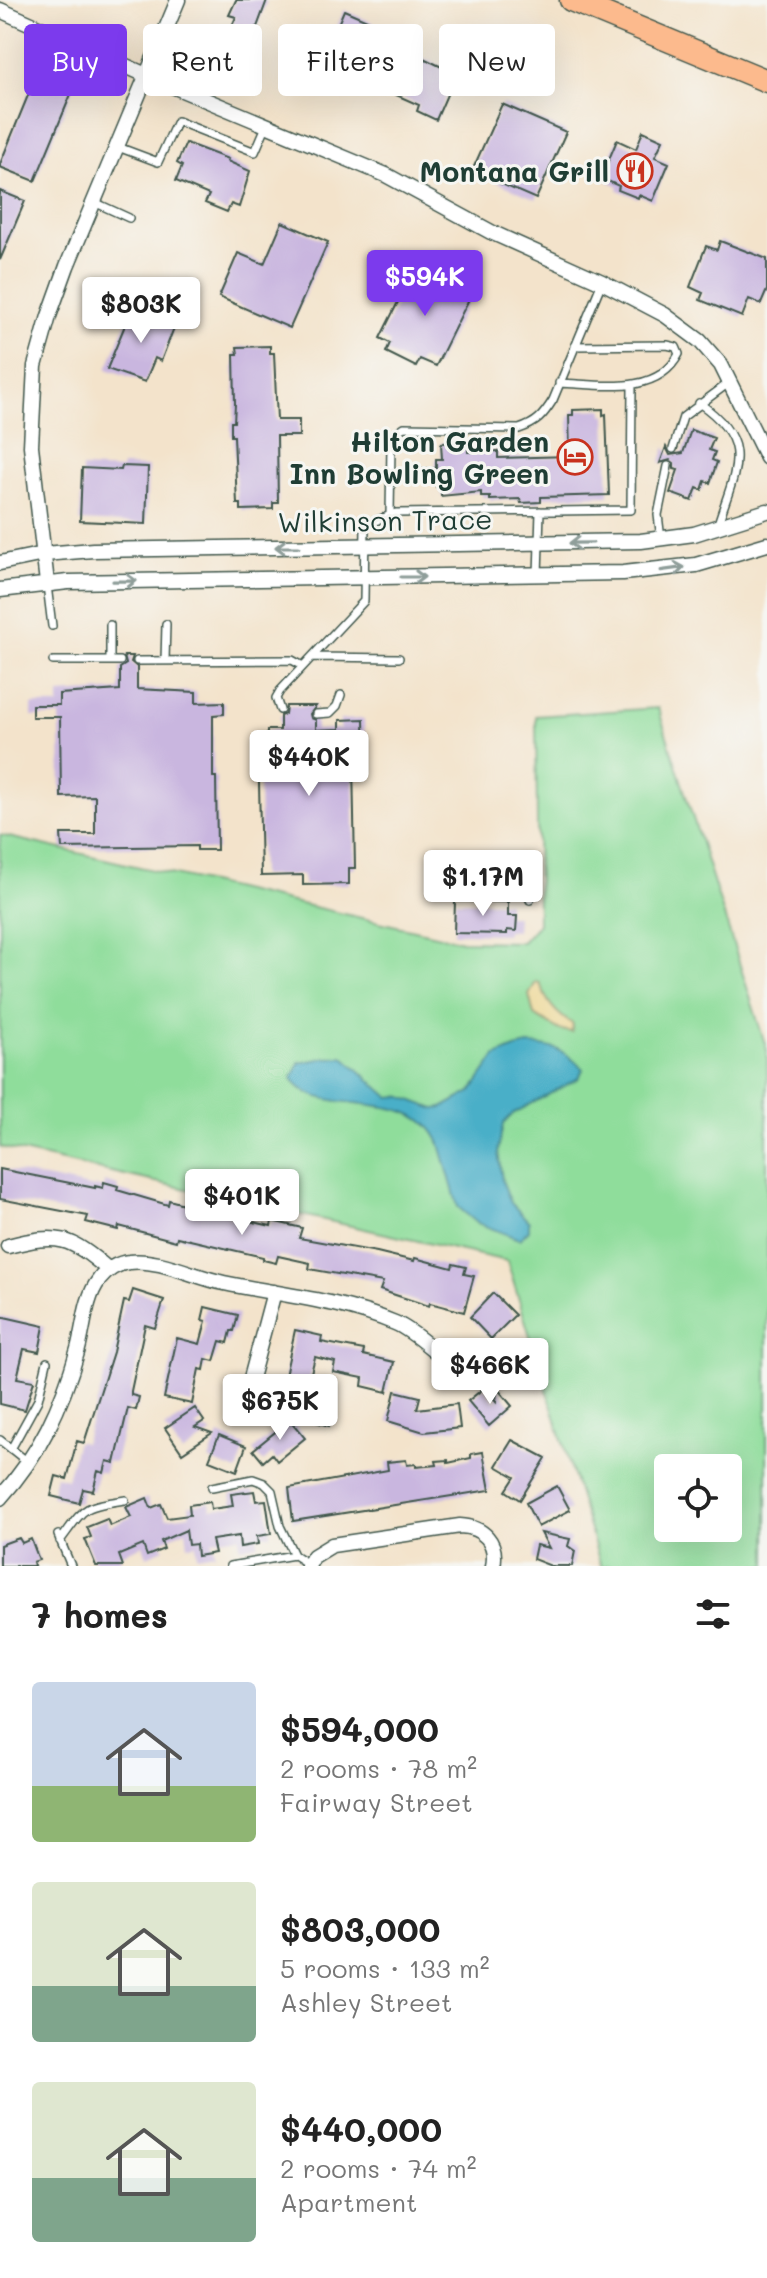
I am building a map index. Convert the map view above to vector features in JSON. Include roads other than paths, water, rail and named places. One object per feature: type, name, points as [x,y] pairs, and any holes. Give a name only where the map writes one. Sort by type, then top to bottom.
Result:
[{"type":"main road","points":[[571,0],[767,81]]},
{"type":"street","points":[[168,24],[178,0]]},
{"type":"street","points":[[0,10],[143,74]]},
{"type":"street","points":[[47,583],[31,446],[35,366],[49,316],[143,82]]},
{"type":"street","points":[[198,96],[386,175],[491,232],[602,282],[683,326],[721,365],[767,458]]},
{"type":"street","name":"Wilkinson Trace","points":[[0,563],[44,554],[161,548],[539,544],[661,539],[716,528],[767,511]]},
{"type":"street","name":"Wilkinson Trace","points":[[0,590],[47,583],[623,573],[672,569],[721,559],[767,544]]},
{"type":"street","points":[[8,1246],[41,1237],[63,1239],[76,1244],[109,1270]]},
{"type":"street","points":[[0,1498],[29,1463],[61,1404],[99,1280],[109,1270],[126,1262],[146,1262],[222,1283],[311,1298],[397,1324],[444,1358]]},
{"type":"street","points":[[246,1397],[274,1292]]},
{"type":"street","points":[[308,1565],[314,1556],[332,1545],[460,1526],[479,1529],[487,1537],[495,1555],[493,1566]]},
{"type":"lane","points":[[116,146],[158,162],[177,121],[255,152],[267,124]]},
{"type":"lane","points":[[94,202],[129,218]]},
{"type":"lane","points":[[390,515],[391,444],[394,434],[404,427],[519,429],[534,424],[543,416],[559,383],[602,282]]},
{"type":"lane","points":[[559,383],[640,385],[675,363],[679,354],[676,347],[667,345],[575,346]]},
{"type":"lane","points":[[673,449],[683,417],[730,382]]},
{"type":"lane","points":[[280,710],[276,698],[362,605],[365,525],[390,515],[631,510],[632,385]]},
{"type":"lane","points":[[699,403],[726,428],[736,446],[738,460],[716,528]]},
{"type":"lane","points":[[661,539],[658,515],[668,466]]},
{"type":"lane","points":[[538,575],[540,511]]},
{"type":"lane","points":[[47,583],[52,626]]},
{"type":"lane","points":[[165,661],[166,624]]},
{"type":"lane","points":[[110,625],[110,661]]},
{"type":"lane","points":[[313,657],[399,658]]},
{"type":"lane","points":[[137,661],[292,660],[303,666]]},
{"type":"lane","points":[[53,661],[120,661]]},
{"type":"lane","points":[[316,714],[330,713],[341,695]]},
{"type":"lane","points":[[520,876],[530,900]]},
{"type":"lane","points":[[11,1449],[38,1400],[47,1362]]},
{"type":"lane","points":[[0,1440],[29,1463]]},
{"type":"lane","points":[[212,1487],[253,1479],[264,1483],[272,1491],[280,1526],[294,1555],[308,1565]]},
{"type":"lane","points":[[71,1566],[59,1538],[72,1520],[97,1504],[125,1500]]},
{"type":"lane","points":[[230,1566],[294,1555]]},
{"type":"water","points":[[528,1045],[559,1050],[583,1069],[579,1078],[514,1113],[503,1124],[498,1151],[502,1180],[511,1203],[529,1222],[529,1230],[519,1239],[477,1223],[458,1207],[440,1144],[428,1125],[410,1114],[389,1108],[321,1098],[304,1091],[292,1078],[299,1063],[344,1057],[389,1097],[400,1096],[435,1109],[471,1092],[496,1056]]},
{"type":"place","name":"Montana Grill","points":[[635,171]]},
{"type":"place","name":"Hilton Garden Inn Bowling Green","points":[[575,457]]}]
